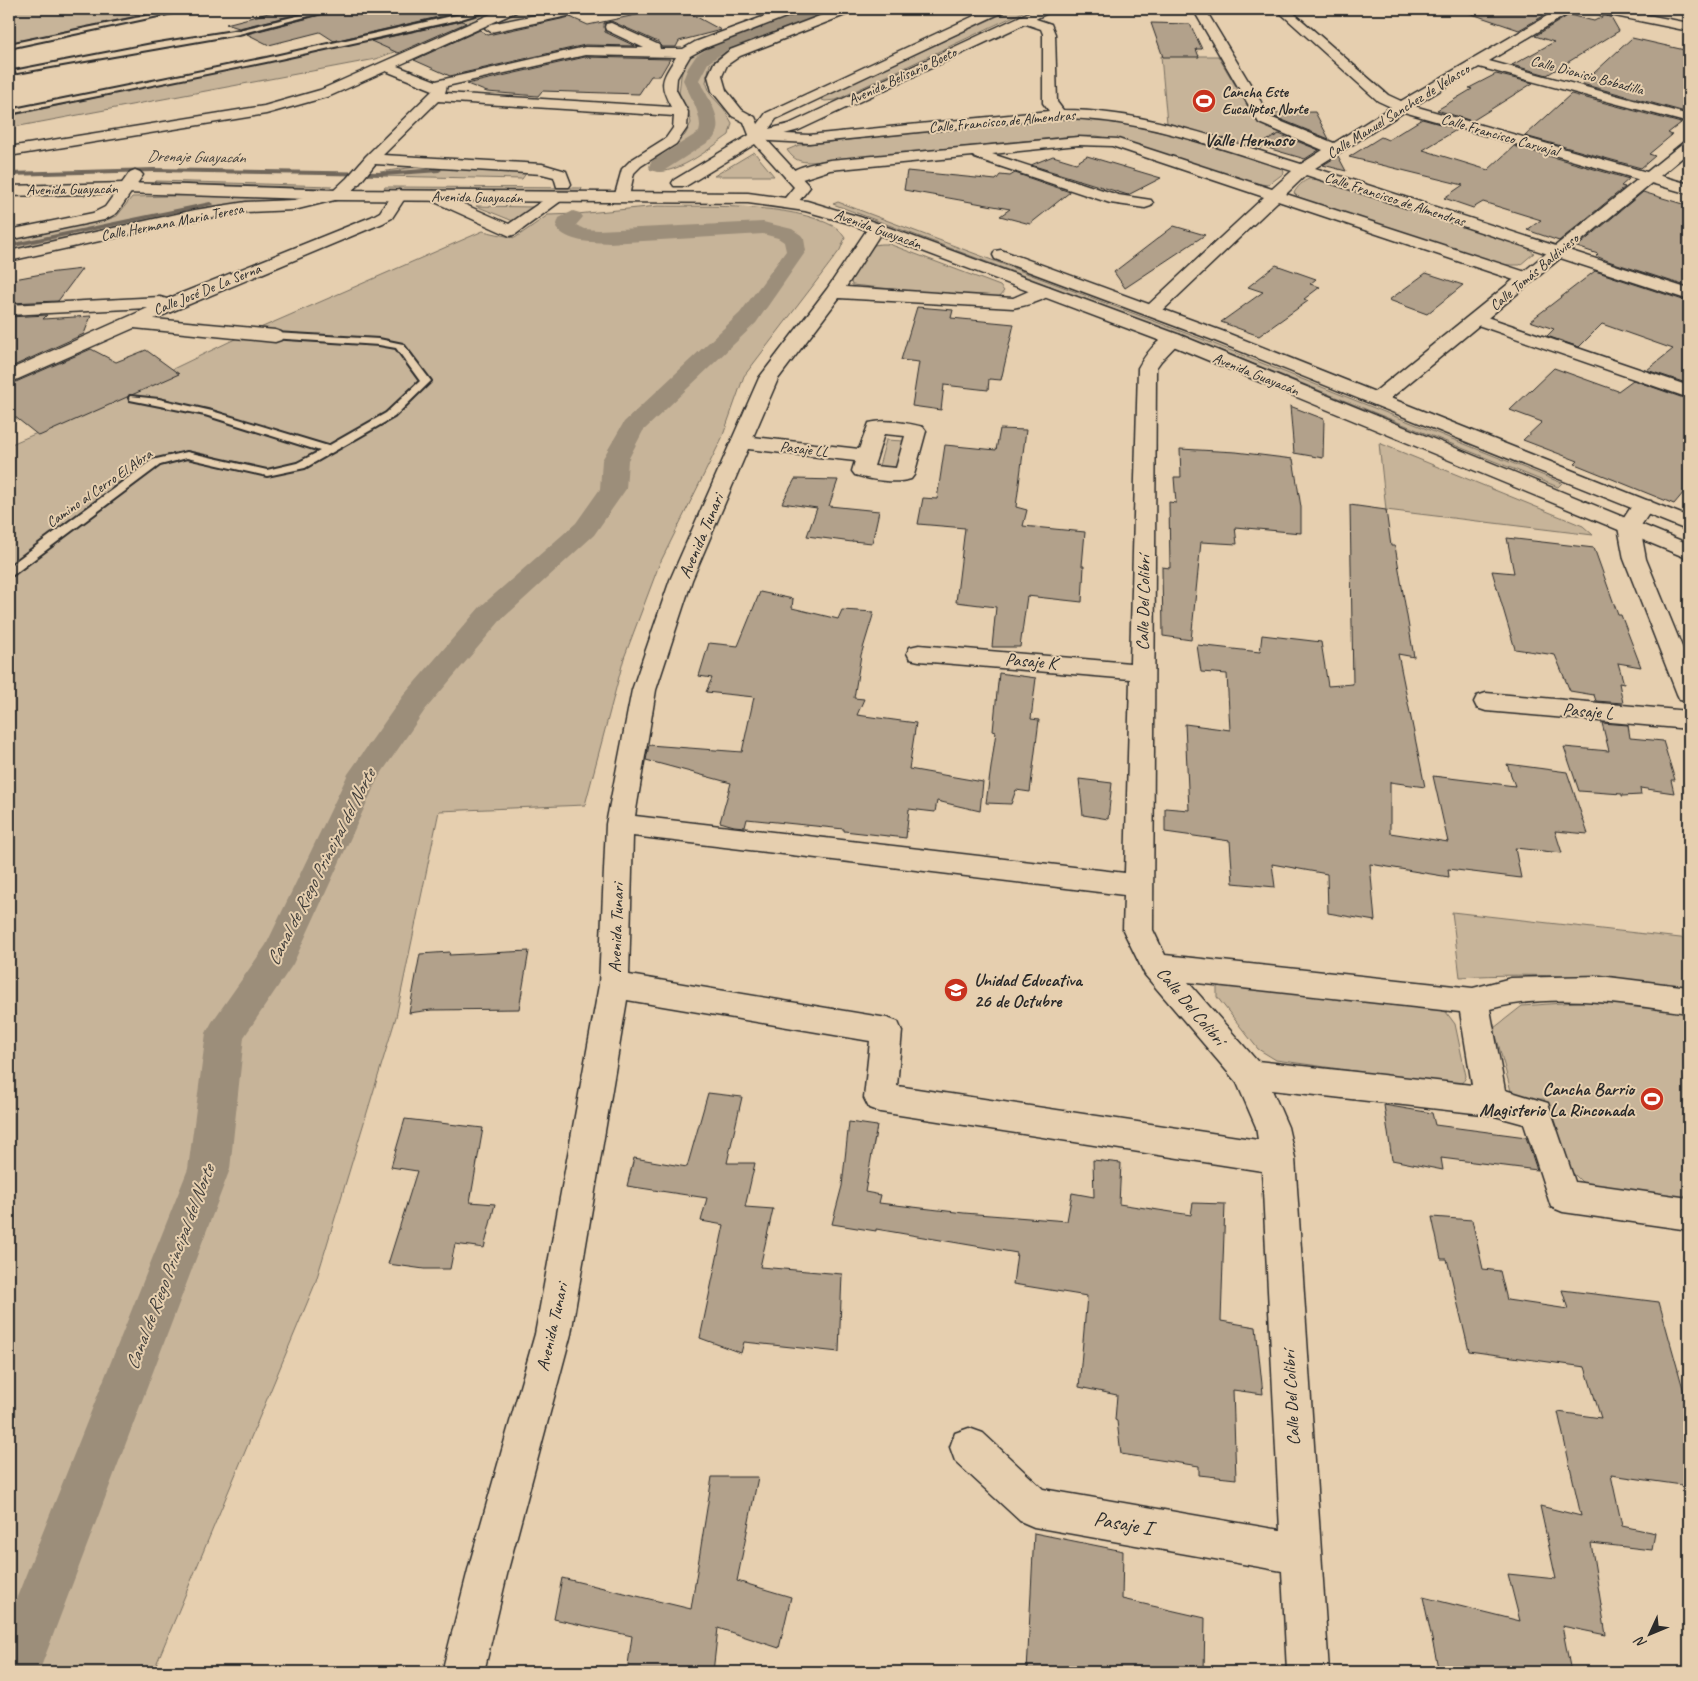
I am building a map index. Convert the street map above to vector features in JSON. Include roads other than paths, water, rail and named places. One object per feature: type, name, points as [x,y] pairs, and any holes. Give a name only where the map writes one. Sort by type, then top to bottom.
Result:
[{"type":"street","points":[[9,151],[266,110],[300,102],[325,93],[509,10],[520,9]]},
{"type":"street","points":[[450,37],[582,9]]},
{"type":"street","points":[[789,203],[791,182],[756,137],[750,120],[737,113],[719,91],[715,76],[721,63],[735,53],[849,9]]},
{"type":"street","name":"Avenida Belisario Boeto","points":[[756,137],[771,116],[999,9]]},
{"type":"street","name":"Avenida Belisario Boeto","points":[[680,183],[756,137],[794,127],[1046,9]]},
{"type":"street","points":[[1199,9],[1264,120],[1335,149]]},
{"type":"street","name":"Calle Francisco Carvajal","points":[[1282,9],[1383,98],[1402,107],[1689,189]]},
{"type":"street","name":"Calle Manuel Sanchez de Velasco","points":[[1153,310],[1303,169],[1402,107],[1567,9]]},
{"type":"street","points":[[1600,9],[1689,27]]},
{"type":"street","points":[[337,194],[353,181],[435,91],[576,52],[685,53],[783,10]]},
{"type":"street","points":[[1024,19],[1046,27],[1049,34],[1050,103],[1059,114]]},
{"type":"street","points":[[611,28],[664,53]]},
{"type":"street","points":[[623,192],[627,172],[636,163],[672,141],[680,128],[680,112],[669,90],[670,78],[685,53]]},
{"type":"street","name":"Calle Dionisio Bobadilla","points":[[1477,62],[1689,119]]},
{"type":"street","points":[[386,66],[435,91],[680,112]]},
{"type":"street","name":"Calle Francisco de Almendras","points":[[756,137],[809,138],[1059,114],[1090,114],[1146,123],[1303,169],[1689,295]]},
{"type":"street","name":"Calle Francisco de Almendras","points":[[791,182],[812,169],[830,165],[1078,141],[1113,142],[1526,278]]},
{"type":"street","name":"Calle Tomás Baldivieso","points":[[1379,398],[1689,145]]},
{"type":"street","points":[[969,152],[1116,200],[1145,203]]},
{"type":"street","points":[[372,159],[542,169],[561,174],[560,191],[510,231],[434,196]]},
{"type":"street","name":"Avenida Guayacán","points":[[9,180],[353,181],[748,198],[789,203],[840,215],[1173,339],[1689,552]]},
{"type":"street","name":"Avenida Guayacán","points":[[9,191],[130,181],[399,196],[560,191]]},
{"type":"street","name":"Calle Hermana Maria Teresa","points":[[9,235],[98,217],[111,210],[130,181]]},
{"type":"street","name":"Avenida Guayacán","points":[[791,182],[820,191]]},
{"type":"street","name":"Avenida Guayacán","points":[[623,192],[680,183],[755,183]]},
{"type":"street","name":"Calle Hermana Maria Teresa","points":[[9,256],[195,215],[246,207],[294,205],[337,194]]},
{"type":"street","name":"Calle José De La Serna","points":[[9,377],[178,301],[377,220],[386,215],[399,196]]},
{"type":"street","name":"Avenida Tunari","points":[[463,1672],[489,1566],[553,1334],[614,985],[620,824],[644,690],[681,580],[769,378],[834,292],[876,228]]},
{"type":"street","name":"Avenida Guayacán","points":[[986,250],[1153,310],[1379,398],[1689,525]]},
{"type":"street","points":[[834,292],[1013,303],[1028,299],[1044,291]]},
{"type":"street","points":[[9,310],[178,301]]},
{"type":"street","points":[[1478,319],[1689,392]]},
{"type":"street","points":[[130,322],[275,336]]},
{"type":"street","name":"Calle Del Colibrí","points":[[1173,339],[1153,358],[1146,368],[1138,930],[1156,966],[1249,1074],[1272,1127],[1278,1158],[1308,1672]]},
{"type":"street","name":"Pasaje LL","points":[[742,442],[866,456]]},
{"type":"street","points":[[1643,506],[1629,527],[1635,559],[1689,694]]},
{"type":"street","name":"Pasaje K","points":[[919,653],[1142,672]]},
{"type":"street","name":"Pasaje L","points":[[1486,702],[1689,720]]},
{"type":"street","points":[[620,824],[1138,886]]},
{"type":"street","points":[[1156,966],[1473,1001],[1510,992],[1600,988],[1689,1000]]},
{"type":"street","points":[[614,985],[887,1031],[880,1098],[1278,1158]]},
{"type":"street","points":[[1473,1001],[1490,1101]]},
{"type":"street","points":[[1249,1074],[1490,1101],[1536,1113],[1563,1196],[1689,1214]]},
{"type":"street","name":"Pasaje I","points":[[968,1447],[1034,1507],[1300,1554]]},
{"type":"lane","points":[[9,46],[188,9]]},
{"type":"lane","points":[[17,71],[239,32],[332,9]]},
{"type":"lane","points":[[9,112],[266,60],[458,18],[490,9]]},
{"type":"lane","name":"Camino al Cerro El Abra","points":[[9,572],[156,462],[187,455],[267,473],[301,466],[390,415],[426,381],[399,346],[379,342],[275,336]]},
{"type":"lane","points":[[134,398],[170,403],[257,426],[329,450]]},
{"type":"waterway","name":"Canal de Riego Principal del Norte","points":[[658,166],[707,135],[710,126],[708,118],[691,80],[702,60],[721,47],[822,9]]},
{"type":"waterway","name":"Drenaje Guayacán","points":[[9,174],[154,170],[383,174],[439,170]]},
{"type":"waterway","points":[[9,246],[210,204]]},
{"type":"waterway","name":"Canal de Riego Principal del Norte","points":[[13,1672],[209,1169],[225,1033],[280,954],[364,774],[414,703],[490,614],[585,529],[613,489],[615,460],[633,427],[748,318],[796,251],[794,239],[785,233],[763,228],[609,237],[575,233],[566,227],[566,222],[573,217]]},
{"type":"place","name":"Cancha Este Eucaliptos Norte","points":[[1204,101]]},
{"type":"place","name":"Unidad Educativa 26 de Octubre","points":[[956,990]]},
{"type":"place","name":"Cancha Barrio Magisterio La Rinconada","points":[[1652,1099]]},
{"type":"district","name":"Valle Hermoso","points":[[1249,139]]}]
